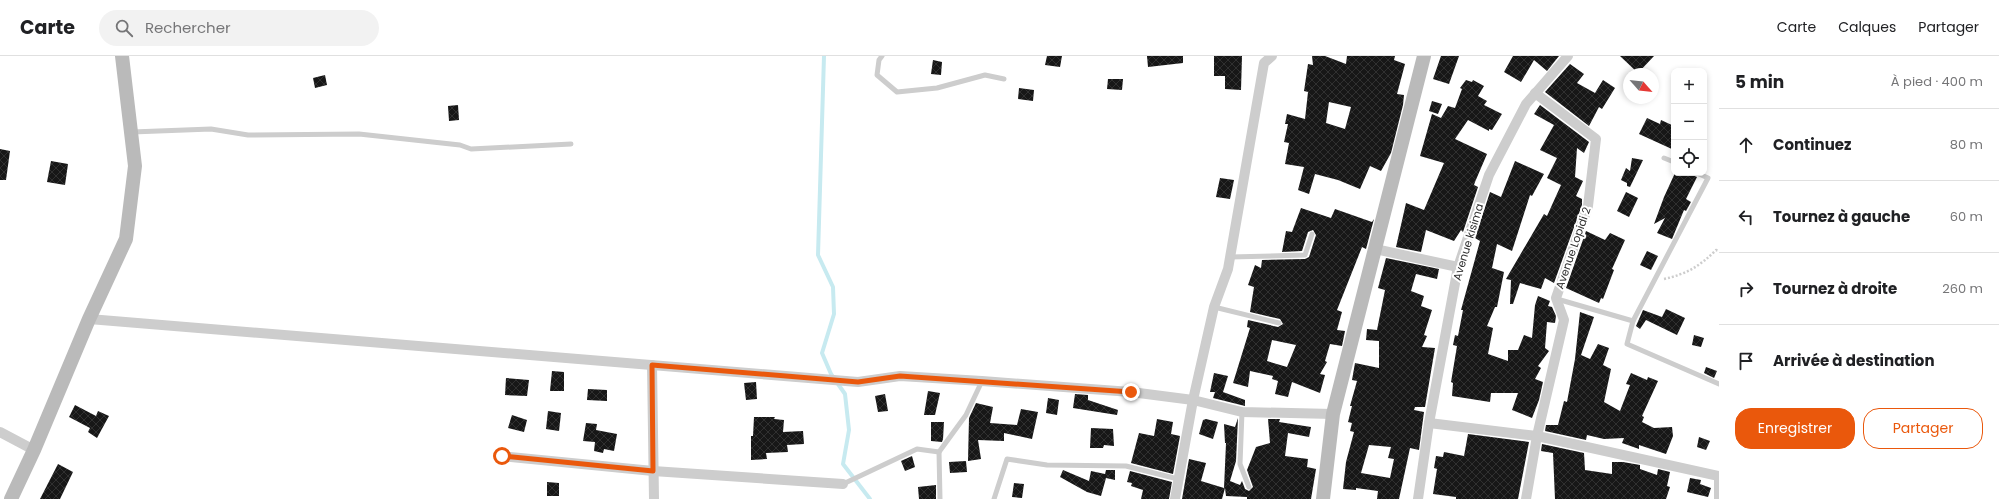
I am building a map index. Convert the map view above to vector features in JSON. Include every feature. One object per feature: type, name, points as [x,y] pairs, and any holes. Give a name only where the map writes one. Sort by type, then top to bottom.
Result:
[{"type":"street","points":[[11,499],[34,450],[89,319],[126,239],[135,166],[122,56]]},
{"type":"street","points":[[1175,499],[1193,400],[1214,307],[1228,269],[1264,63],[1272,56]]},
{"type":"street","points":[[1323,499],[1333,414],[1424,56]]},
{"type":"street","name":"Avenue kisima","points":[[1418,499],[1429,423],[1458,267],[1489,175],[1526,104],[1568,56]]},
{"type":"street","name":"Avenue Lopidi 2","points":[[1526,499],[1537,436],[1564,320],[1556,298],[1588,206],[1596,139],[1535,94]]},
{"type":"street","points":[[1375,249],[1458,267]]},
{"type":"street","points":[[89,319],[858,382],[900,376],[1131,392],[1193,400],[1242,412],[1333,414]]},
{"type":"street","points":[[652,365],[654,499]]},
{"type":"street","points":[[1429,423],[1537,436],[1719,476],[1719,498]]},
{"type":"street","points":[[0,432],[34,450]]},
{"type":"street","points":[[502,456],[653,471],[843,484]]},
{"type":"lane","points":[[882,56],[879,60],[877,75],[897,92],[937,88],[985,75],[1004,79]]},
{"type":"lane","points":[[131,132],[212,129],[248,135],[359,134],[460,145],[471,149],[571,144]]},
{"type":"lane","points":[[1664,158],[1671,161]]},
{"type":"lane","points":[[1704,176],[1708,178],[1633,321],[1627,344],[1719,384]]},
{"type":"lane","points":[[1230,257],[1305,255],[1312,234]]},
{"type":"lane","points":[[1556,298],[1633,321]]},
{"type":"lane","points":[[1214,307],[1279,323]]},
{"type":"lane","points":[[940,499],[940,452],[966,415],[982,381]]},
{"type":"lane","points":[[1242,412],[1240,464],[1249,487]]},
{"type":"lane","points":[[843,484],[917,449],[940,452]]},
{"type":"lane","points":[[994,499],[1007,459],[1047,465],[1126,466],[1178,479]]},
{"type":"path","points":[[1649,289],[1662,280],[1678,276],[1700,265],[1716,250],[1719,251]]},
{"type":"building","points":[[1047,56],[1062,56],[1060,67],[1045,65]]},
{"type":"building","points":[[1147,56],[1183,56],[1183,63],[1148,67]]},
{"type":"building","points":[[1214,56],[1242,56],[1241,90],[1225,89],[1225,76],[1214,76]]},
{"type":"building","points":[[1312,56],[1325,56],[1346,64],[1347,56],[1395,56],[1394,60],[1405,64],[1397,94],[1404,95],[1403,105],[1391,153],[1381,171],[1370,166],[1360,189],[1338,180],[1315,174],[1309,194],[1298,190],[1304,167],[1285,164],[1289,143],[1284,142],[1288,124],[1285,124],[1287,114],[1305,119],[1308,92],[1304,91],[1308,64],[1313,65]],"holes":[[[1329,102],[1351,107],[1345,129],[1326,123]]]},
{"type":"building","points":[[1441,56],[1459,56],[1449,84],[1433,79]]},
{"type":"building","points":[[1513,56],[1559,56],[1547,71],[1534,60],[1521,82],[1504,72]]},
{"type":"building","points":[[1620,56],[1654,56],[1643,68],[1633,68]]},
{"type":"building","points":[[933,60],[942,62],[941,75],[931,74]]},
{"type":"building","points":[[1570,64],[1584,74],[1577,83],[1595,93],[1603,80],[1615,88],[1602,109],[1599,107],[1589,126],[1545,92]]},
{"type":"building","points":[[325,75],[327,85],[315,88],[313,78]]},
{"type":"building","points":[[1108,79],[1123,79],[1122,90],[1107,89]]},
{"type":"building","points":[[1466,80],[1472,82],[1473,80],[1484,86],[1478,96],[1487,101],[1484,105],[1502,114],[1492,130],[1489,129],[1489,131],[1468,120],[1455,139],[1487,154],[1474,185],[1478,187],[1463,232],[1461,230],[1454,241],[1426,230],[1421,252],[1396,247],[1406,203],[1424,210],[1444,163],[1420,156],[1432,114],[1441,118],[1448,106],[1455,108],[1462,89],[1460,88]]},
{"type":"building","points":[[1019,88],[1034,90],[1033,101],[1018,99]]},
{"type":"building","points":[[1432,101],[1442,104],[1438,114],[1429,111]]},
{"type":"building","points":[[458,105],[459,120],[449,121],[448,106]]},
{"type":"building","points":[[1540,105],[1589,142],[1584,153],[1577,148],[1575,177],[1583,181],[1576,196],[1582,199],[1582,205],[1554,283],[1545,278],[1541,289],[1520,283],[1513,304],[1510,304],[1511,280],[1506,279],[1544,214],[1547,216],[1561,185],[1547,178],[1557,158],[1540,150],[1554,125],[1534,114]]},
{"type":"building","points":[[1647,118],[1660,124],[1661,120],[1671,125],[1671,149],[1639,134]]},
{"type":"building","points":[[0,149],[10,151],[6,180],[0,180]]},
{"type":"building","points":[[1632,158],[1643,160],[1630,187],[1627,186],[1627,183],[1621,180],[1626,168],[1630,171]]},
{"type":"building","points":[[51,161],[68,164],[65,185],[47,182]]},
{"type":"building","points":[[1515,161],[1544,174],[1532,196],[1530,195],[1512,251],[1497,244],[1492,268],[1504,272],[1497,307],[1495,307],[1487,326],[1493,328],[1488,354],[1508,361],[1508,350],[1518,350],[1524,335],[1532,338],[1535,305],[1538,296],[1550,301],[1548,306],[1552,307],[1556,316],[1555,323],[1547,322],[1545,348],[1549,351],[1538,366],[1541,368],[1535,379],[1543,382],[1539,400],[1532,418],[1512,410],[1518,393],[1491,393],[1490,402],[1452,396],[1453,383],[1451,382],[1457,346],[1453,345],[1455,335],[1458,336],[1463,310],[1461,310],[1480,241],[1475,238],[1490,192],[1501,197]]},
{"type":"building","points":[[1674,176],[1697,177],[1686,199],[1691,202],[1686,211],[1684,210],[1672,239],[1657,233],[1665,218],[1654,224]]},
{"type":"building","points":[[1220,178],[1234,180],[1230,199],[1216,197]]},
{"type":"building","points":[[1626,192],[1638,198],[1629,217],[1617,211]]},
{"type":"building","points":[[1301,208],[1331,218],[1335,209],[1372,222],[1374,219],[1366,249],[1362,247],[1337,310],[1342,312],[1337,330],[1345,331],[1342,346],[1330,344],[1325,361],[1327,362],[1320,374],[1325,375],[1320,393],[1292,382],[1288,397],[1275,394],[1278,381],[1272,379],[1273,376],[1250,371],[1248,387],[1233,383],[1250,328],[1247,327],[1248,320],[1278,327],[1283,324],[1280,319],[1250,312],[1254,287],[1248,285],[1255,265],[1261,268],[1262,260],[1305,259],[1309,257],[1316,235],[1313,230],[1308,232],[1302,251],[1282,252],[1286,231],[1292,232]],"holes":[[[1272,340],[1296,345],[1287,367],[1267,361]]]},
{"type":"building","points":[[1586,231],[1605,240],[1610,233],[1625,240],[1612,269],[1614,270],[1603,299],[1601,298],[1599,303],[1566,288]]},
{"type":"building","points":[[1647,251],[1658,256],[1651,270],[1640,265]]},
{"type":"building","points":[[1386,258],[1439,269],[1437,279],[1416,274],[1411,291],[1424,296],[1421,306],[1432,310],[1424,335],[1427,336],[1422,347],[1435,348],[1425,407],[1415,407],[1414,410],[1424,412],[1419,450],[1410,448],[1399,499],[1377,499],[1378,491],[1356,488],[1356,490],[1343,489],[1346,462],[1354,432],[1350,431],[1352,423],[1348,422],[1352,406],[1350,406],[1357,381],[1352,380],[1355,363],[1379,368],[1379,341],[1366,340],[1367,329],[1377,330],[1385,290],[1378,288]],"holes":[[[1369,445],[1391,447],[1388,458],[1394,459],[1390,478],[1361,473]]]},
{"type":"building","points":[[1666,309],[1685,318],[1677,335],[1646,320],[1640,329],[1636,326],[1643,310],[1662,317]]},
{"type":"building","points":[[1580,312],[1594,317],[1581,355],[1590,359],[1598,344],[1609,348],[1603,365],[1611,369],[1604,402],[1620,411],[1630,385],[1626,384],[1631,373],[1647,380],[1648,377],[1658,381],[1642,416],[1644,417],[1642,422],[1654,428],[1672,427],[1673,436],[1666,454],[1639,445],[1639,449],[1622,443],[1624,438],[1604,439],[1587,435],[1586,440],[1545,431],[1546,425],[1558,425],[1564,401],[1567,402],[1575,359]]},
{"type":"building","points":[[1694,335],[1704,338],[1701,347],[1692,345]]},
{"type":"building","points":[[1706,367],[1717,371],[1714,378],[1704,373]]},
{"type":"building","points":[[552,371],[564,372],[564,391],[550,391]]},
{"type":"building","points":[[1214,373],[1228,376],[1223,392],[1245,400],[1245,406],[1213,398],[1215,392],[1210,392]]},
{"type":"building","points":[[506,378],[529,380],[527,396],[505,395]]},
{"type":"building","points":[[756,382],[757,399],[746,400],[744,383]]},
{"type":"building","points":[[588,389],[607,390],[607,401],[587,400]]},
{"type":"building","points":[[928,391],[940,393],[935,415],[924,415]]},
{"type":"building","points":[[885,394],[888,411],[878,412],[875,396]]},
{"type":"building","points":[[1075,394],[1088,395],[1088,400],[1118,410],[1117,415],[1073,408]]},
{"type":"building","points":[[1048,398],[1059,400],[1057,415],[1046,413]]},
{"type":"building","points":[[976,403],[993,407],[990,423],[1017,425],[1021,409],[1038,412],[1032,439],[1004,433],[1004,441],[978,440],[981,459],[968,461],[969,418]]},
{"type":"building","points":[[75,405],[96,416],[98,411],[109,416],[97,438],[88,432],[90,428],[69,417]]},
{"type":"building","points":[[548,411],[561,413],[559,431],[546,429]]},
{"type":"building","points":[[512,415],[527,420],[524,432],[508,428]]},
{"type":"building","points":[[754,417],[775,417],[774,419],[784,420],[783,432],[803,431],[804,444],[787,445],[788,452],[766,453],[767,459],[751,460],[751,436],[753,436]]},
{"type":"building","points":[[1238,418],[1236,461],[1230,481],[1240,485],[1242,481],[1245,489],[1249,491],[1253,487],[1247,470],[1256,447],[1270,443],[1268,419],[1280,419],[1279,422],[1311,427],[1309,437],[1288,433],[1285,456],[1308,459],[1307,467],[1316,469],[1311,499],[1247,499],[1247,497],[1226,496],[1225,488],[1222,499],[1182,499],[1189,459],[1206,463],[1201,481],[1224,488],[1226,443],[1224,424],[1235,427]]},
{"type":"building","points":[[1157,419],[1173,422],[1171,434],[1180,436],[1173,474],[1131,463],[1139,433],[1154,436]]},
{"type":"building","points":[[1206,419],[1218,422],[1213,439],[1199,434],[1203,420]]},
{"type":"building","points":[[931,422],[944,422],[942,442],[931,441]]},
{"type":"building","points":[[586,423],[597,424],[596,430],[617,434],[614,451],[604,449],[603,453],[594,451],[595,442],[583,441]]},
{"type":"building","points":[[1091,428],[1113,429],[1114,446],[1104,445],[1103,448],[1090,448]]},
{"type":"building","points":[[1468,434],[1529,442],[1518,499],[1456,499],[1456,497],[1433,494],[1437,469],[1434,468],[1436,456],[1443,457],[1444,452],[1464,456]]},
{"type":"building","points":[[1699,437],[1710,441],[1706,450],[1697,447]]},
{"type":"building","points":[[1542,444],[1584,453],[1585,470],[1612,474],[1612,462],[1623,462],[1640,465],[1640,469],[1657,475],[1658,469],[1670,472],[1667,486],[1670,487],[1666,499],[1555,499],[1553,453],[1541,451]]},
{"type":"building","points":[[912,456],[915,467],[905,471],[901,461]]},
{"type":"building","points":[[966,461],[967,472],[950,473],[949,462]]},
{"type":"building","points":[[58,464],[73,472],[60,499],[40,499]]},
{"type":"building","points":[[1063,470],[1089,481],[1091,471],[1105,474],[1106,470],[1115,470],[1115,480],[1106,478],[1101,496],[1087,492],[1060,477]]},
{"type":"building","points":[[1130,471],[1172,482],[1169,499],[1141,499],[1143,490],[1131,486],[1132,483],[1127,482]]},
{"type":"building","points":[[1690,478],[1701,480],[1700,484],[1711,488],[1708,497],[1687,492]]},
{"type":"building","points":[[547,482],[559,483],[559,496],[547,496]]},
{"type":"building","points":[[1014,483],[1024,484],[1022,498],[1012,497]]},
{"type":"building","points":[[936,485],[936,499],[919,499],[918,487]]},
{"type":"waterway","points":[[824,56],[818,255],[833,287],[834,314],[822,353],[831,374],[845,394],[849,430],[843,464],[870,499]]},
{"type":"route","points":[[502,456],[653,471],[652,365],[858,382],[900,376],[1131,392]]}]
